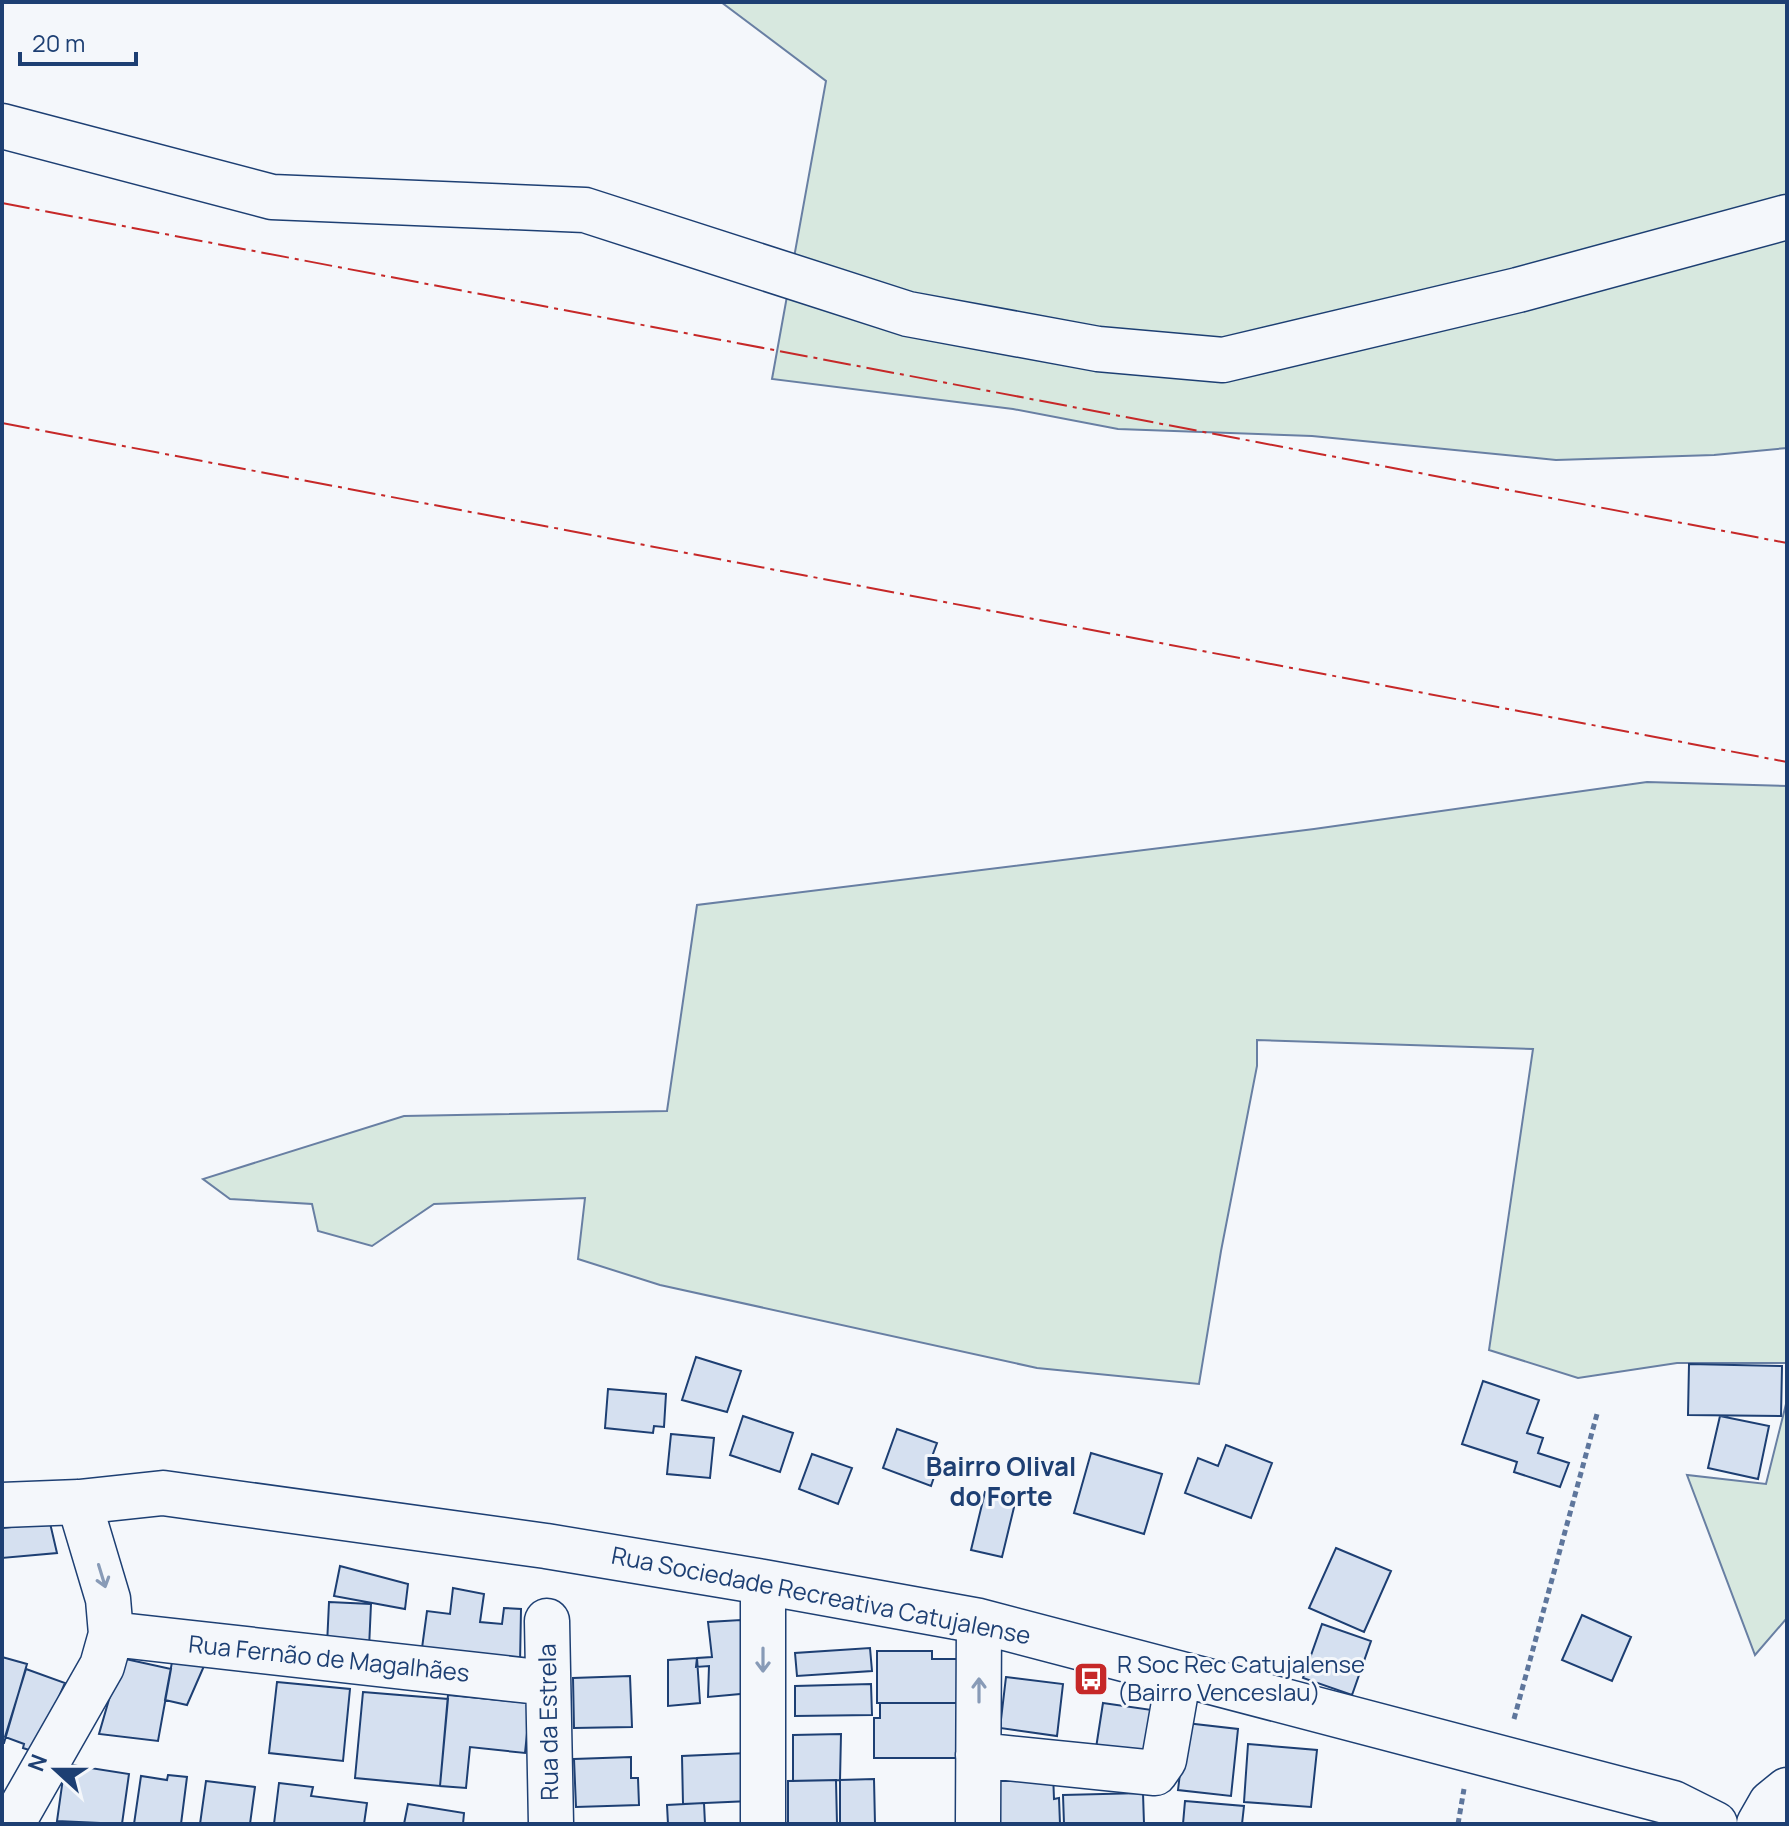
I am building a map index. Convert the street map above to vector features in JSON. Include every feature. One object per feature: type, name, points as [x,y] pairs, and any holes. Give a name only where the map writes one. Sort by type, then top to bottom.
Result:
[{"type":"street","points":[[2,126],[272,197],[585,210],[908,314],[1098,349],[1223,360],[1518,290],[1787,217]]},
{"type":"street","name":"Rua Sociedade Recreativa Catujalense","points":[[2,1505],[79,1502],[163,1493],[546,1546],[979,1621],[1673,1803],[1715,1824]]},
{"type":"street","points":[[12,1824],[102,1666],[111,1634],[108,1599],[79,1502]]},
{"type":"street","points":[[763,1582],[763,1824]]},
{"type":"street","name":"Rua da Estrela","points":[[547,1621],[551,1824]]},
{"type":"street","points":[[978,1824],[979,1621]]},
{"type":"street","name":"Rua Fernão de Magalhães","points":[[111,1634],[548,1683]]},
{"type":"street","points":[[978,1755],[1155,1773],[1164,1760],[1179,1674]]},
{"type":"street","points":[[1759,1824],[1771,1803],[1787,1790]]},
{"type":"path","points":[[1504,1759],[1597,1414]]},
{"type":"shaded area","points":[[721,2],[1787,2],[1787,448],[1714,455],[1556,460],[1312,436],[1118,429],[1013,409],[772,379],[826,81]]},
{"type":"shaded area","points":[[1647,782],[1787,786],[1787,1363],[1677,1363],[1578,1378],[1489,1350],[1533,1049],[1257,1040],[1257,1066],[1199,1384],[1037,1368],[660,1285],[578,1259],[585,1198],[434,1204],[372,1246],[318,1231],[312,1204],[230,1199],[203,1179],[404,1116],[667,1111],[697,905],[1314,829]]},
{"type":"shaded area","points":[[1787,1400],[1787,1618],[1755,1655],[1687,1475],[1766,1484]]},
{"type":"building","points":[[696,1357],[741,1371],[727,1412],[682,1400]]},
{"type":"building","points":[[1689,1364],[1782,1366],[1781,1416],[1688,1415]]},
{"type":"building","points":[[1483,1381],[1539,1400],[1527,1433],[1543,1438],[1538,1453],[1569,1463],[1560,1487],[1514,1472],[1517,1462],[1462,1444]]},
{"type":"building","points":[[608,1389],[666,1394],[664,1427],[654,1426],[653,1433],[605,1428]]},
{"type":"building","points":[[743,1416],[793,1433],[780,1472],[730,1455]]},
{"type":"building","points":[[1720,1416],[1769,1426],[1758,1479],[1708,1468]]},
{"type":"building","points":[[897,1429],[937,1443],[930,1462],[938,1465],[931,1486],[883,1468]]},
{"type":"building","points":[[671,1434],[714,1438],[710,1478],[667,1474]]},
{"type":"building","points":[[1226,1445],[1272,1463],[1251,1518],[1185,1493],[1198,1458],[1218,1466]]},
{"type":"building","points":[[1091,1453],[1162,1474],[1144,1534],[1074,1513]]},
{"type":"building","points":[[812,1454],[852,1468],[838,1504],[799,1489]]},
{"type":"building","points":[[985,1492],[1016,1499],[1002,1557],[971,1550]]},
{"type":"building","points":[[50,1523],[57,1553],[2,1558],[2,1528]]},
{"type":"building","points":[[1336,1548],[1391,1571],[1364,1632],[1309,1608]]},
{"type":"building","points":[[340,1566],[408,1584],[405,1609],[334,1596]]},
{"type":"building","points":[[453,1588],[484,1594],[480,1622],[502,1624],[504,1608],[521,1609],[520,1664],[422,1648],[427,1611],[450,1614]]},
{"type":"building","points":[[329,1602],[371,1604],[369,1648],[327,1645]]},
{"type":"building","points":[[1582,1615],[1631,1637],[1612,1681],[1562,1660]]},
{"type":"building","points":[[741,1620],[751,1693],[708,1697],[709,1666],[696,1667],[697,1658],[712,1657],[708,1622]]},
{"type":"building","points":[[1322,1624],[1371,1641],[1352,1695],[1303,1678]]},
{"type":"building","points":[[870,1648],[872,1671],[797,1676],[795,1653]]},
{"type":"building","points":[[877,1651],[932,1651],[932,1659],[959,1659],[959,1703],[877,1703]]},
{"type":"building","points":[[2,1657],[27,1664],[4,1743],[2,1743]]},
{"type":"building","points":[[121,1658],[171,1669],[158,1741],[99,1734]]},
{"type":"building","points":[[697,1658],[700,1703],[668,1706],[668,1660]]},
{"type":"building","points":[[172,1662],[204,1666],[187,1705],[165,1700]]},
{"type":"building","points":[[26,1669],[65,1683],[35,1752],[5,1737]]},
{"type":"building","points":[[630,1676],[632,1727],[574,1728],[573,1678]]},
{"type":"building","points":[[1006,1677],[1063,1684],[1057,1736],[1000,1728]]},
{"type":"building","points":[[277,1682],[350,1689],[343,1761],[269,1753]]},
{"type":"building","points":[[871,1684],[872,1715],[795,1716],[795,1686]]},
{"type":"building","points":[[363,1692],[448,1699],[440,1786],[355,1778]]},
{"type":"building","points":[[448,1695],[530,1703],[525,1753],[470,1747],[466,1788],[440,1786]]},
{"type":"building","points":[[880,1703],[959,1703],[959,1758],[874,1758],[874,1718],[880,1718]]},
{"type":"building","points":[[1103,1703],[1152,1710],[1145,1755],[1096,1748]]},
{"type":"building","points":[[1186,1723],[1238,1729],[1231,1796],[1178,1790]]},
{"type":"building","points":[[841,1734],[840,1780],[793,1781],[793,1735]]},
{"type":"building","points":[[1248,1744],[1317,1750],[1311,1807],[1244,1802]]},
{"type":"building","points":[[748,1753],[750,1801],[683,1804],[682,1756]]},
{"type":"building","points":[[631,1757],[631,1778],[638,1778],[639,1805],[576,1807],[574,1759]]},
{"type":"building","points":[[65,1764],[129,1774],[122,1824],[57,1821]]},
{"type":"building","points":[[1053,1772],[1054,1799],[1059,1798],[1060,1824],[994,1824],[993,1773]]},
{"type":"building","points":[[168,1775],[187,1777],[181,1824],[134,1824],[141,1776],[167,1780]]},
{"type":"building","points":[[874,1779],[875,1824],[837,1824],[840,1822],[840,1780]]},
{"type":"building","points":[[836,1780],[837,1824],[788,1824],[788,1781]]},
{"type":"building","points":[[206,1781],[255,1787],[250,1824],[200,1824]]},
{"type":"building","points":[[279,1783],[313,1787],[311,1796],[367,1803],[364,1824],[274,1824]]},
{"type":"building","points":[[1143,1793],[1144,1824],[1064,1824],[1063,1795]]},
{"type":"building","points":[[1185,1801],[1244,1806],[1242,1824],[1183,1824]]},
{"type":"building","points":[[704,1803],[705,1824],[668,1824],[667,1805]]},
{"type":"building","points":[[408,1804],[464,1813],[463,1824],[404,1824]]},
{"type":"power","points":[[2,203],[1787,543]]},
{"type":"power","points":[[2,423],[1787,762]]},
{"type":"place","name":"R Soc Rec Catujalense (Bairro Venceslau)","points":[[1091,1679]]},
{"type":"district","name":"Bairro Olival do Forte","points":[[1001,1482]]}]
